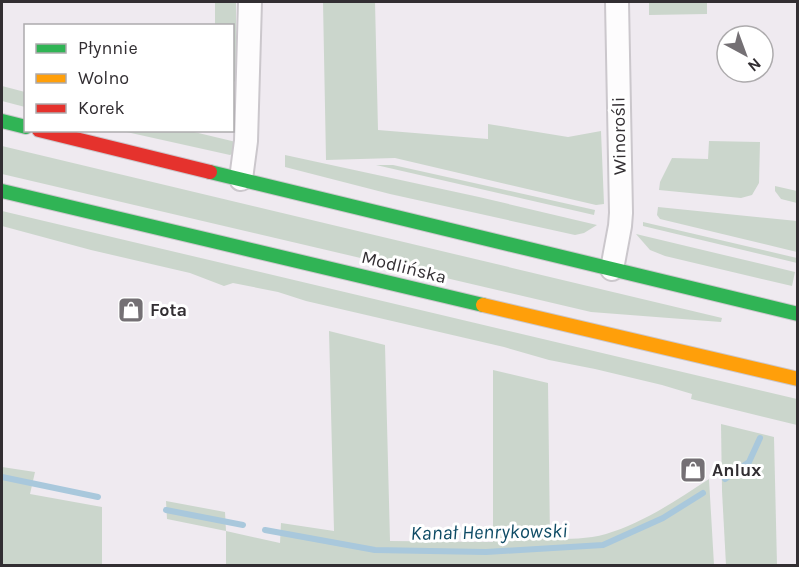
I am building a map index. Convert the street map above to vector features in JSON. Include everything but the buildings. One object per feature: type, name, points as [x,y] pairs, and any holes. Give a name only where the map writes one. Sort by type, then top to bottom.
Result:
[{"type":"main road","points":[[2,121],[24,126]]},
{"type":"main road","points":[[47,132],[798,314]]},
{"type":"main road","name":"Modlińska","points":[[2,191],[798,379]]},
{"type":"street","points":[[241,179],[246,141],[250,2]]},
{"type":"street","name":"Winorośli","points":[[612,269],[621,213],[617,2]]},
{"type":"shaded area","points":[[215,2],[236,2],[236,81],[234,82],[234,24],[215,24]]},
{"type":"shaded area","points":[[323,2],[375,2],[378,130],[488,139],[488,124],[568,137],[601,131],[604,204],[596,205],[395,158],[326,160]]},
{"type":"shaded area","points":[[649,2],[707,2],[707,14],[649,15]]},
{"type":"shaded area","points":[[2,86],[24,92],[24,107],[2,101]]},
{"type":"shaded area","points":[[126,132],[194,132],[236,142],[234,153],[230,155]]},
{"type":"shaded area","points":[[709,141],[760,142],[759,183],[752,195],[741,198],[659,190],[660,182],[672,158],[708,159]]},
{"type":"shaded area","points":[[2,146],[722,318],[721,322],[591,312],[2,174]]},
{"type":"shaded area","points":[[285,155],[597,225],[584,233],[575,235],[390,194],[285,167]]},
{"type":"shaded area","points":[[376,165],[393,165],[595,210],[594,215]]},
{"type":"shaded area","points":[[775,186],[797,191],[797,203],[781,199],[775,191]]},
{"type":"shaded area","points":[[658,207],[797,221],[797,252],[660,219],[657,215]]},
{"type":"shaded area","points":[[2,211],[797,399],[797,425],[691,399],[692,394],[662,385],[549,360],[504,347],[306,301],[278,292],[233,283],[224,286],[190,273],[2,226]]},
{"type":"shaded area","points":[[643,222],[797,258],[797,263],[643,226]]},
{"type":"shaded area","points":[[636,234],[795,272],[792,286],[665,256],[650,250]]},
{"type":"shaded area","points":[[329,331],[385,345],[390,541],[493,542],[493,370],[548,383],[550,539],[592,537],[620,529],[659,510],[709,479],[714,565],[226,565],[226,531],[280,543],[281,523],[334,531]]},
{"type":"shaded area","points":[[721,424],[774,437],[777,565],[726,565]]},
{"type":"shaded area","points":[[2,467],[35,472],[30,494],[102,507],[102,565],[2,565]]},
{"type":"shaded area","points":[[166,501],[225,512],[226,531],[167,519]]},
{"type":"waterway","name":"Kanał Henrykowski","points":[[725,479],[749,462],[760,438]]},
{"type":"waterway","name":"Kanał Henrykowski","points":[[2,477],[98,497]]},
{"type":"waterway","name":"Kanał Henrykowski","points":[[265,530],[375,550],[486,552],[603,545],[663,518],[703,493]]},
{"type":"waterway","name":"Kanał Henrykowski","points":[[166,510],[243,525]]},
{"type":"traffic: fast","points":[[2,121],[24,126]]},
{"type":"traffic: fast","points":[[210,172],[798,314]]},
{"type":"traffic: fast","points":[[2,191],[483,305]]},
{"type":"traffic: slow","points":[[483,305],[798,379]]},
{"type":"traffic: jam","points":[[47,132],[210,172]]},
{"type":"place","name":"Fota","points":[[131,310]]},
{"type":"place","name":"Anlux","points":[[693,470]]}]
